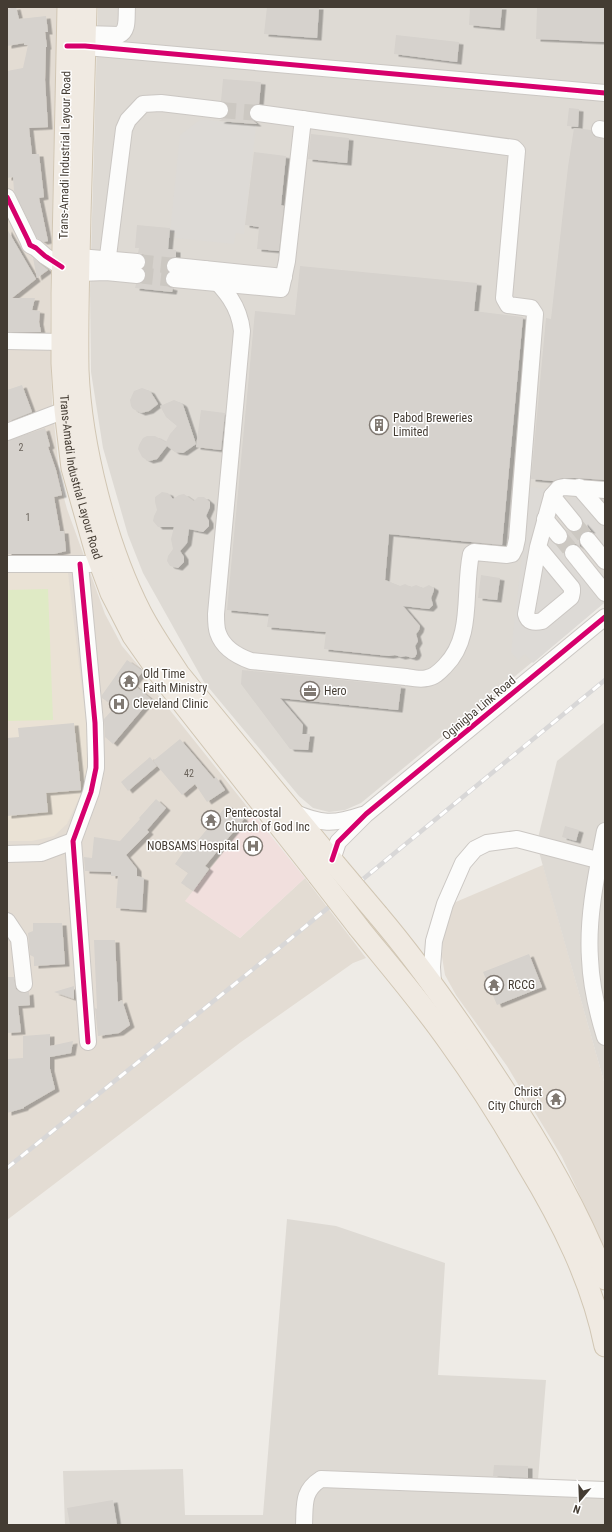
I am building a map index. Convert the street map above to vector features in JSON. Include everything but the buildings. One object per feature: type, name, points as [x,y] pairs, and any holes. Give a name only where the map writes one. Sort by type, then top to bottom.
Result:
[{"type":"main road","name":"Trans-Amadi Industrial Layour Road","points":[[68,7],[79,42]]},
{"type":"main road","name":"Trans-Amadi Industrial Layour Road","points":[[86,7],[79,42],[73,265],[78,371],[83,417],[98,493],[111,539],[126,581],[158,644],[179,674],[293,812],[328,866]]},
{"type":"main road","name":"Trans-Amadi Industrial Layour Road","points":[[73,265],[62,342],[64,410],[72,468],[96,553],[90,564],[112,593],[133,636],[159,673],[328,866]]},
{"type":"main road","points":[[328,866],[378,915],[433,983],[490,1068],[550,1162],[596,1254],[605,1279]]},
{"type":"main road","points":[[328,866],[359,928],[448,1041],[490,1103],[547,1198],[567,1238],[587,1285],[605,1346]]},
{"type":"street","points":[[79,42],[123,34],[125,30],[127,7]]},
{"type":"street","points":[[79,42],[605,93]]},
{"type":"street","points":[[107,266],[124,128],[128,120],[143,104],[161,103],[220,110]]},
{"type":"street","points":[[205,269],[230,296],[238,311],[242,331],[216,614],[217,632],[222,642],[239,657],[251,661],[406,677],[427,678],[436,674],[458,650],[461,640],[465,624],[471,554],[474,552],[508,555],[512,554],[517,539],[535,314],[531,308],[508,305],[504,298],[517,151],[514,148],[258,113]]},
{"type":"street","points":[[283,283],[302,119]]},
{"type":"street","points":[[7,197],[30,245],[45,256],[73,265],[137,269]]},
{"type":"street","points":[[205,269],[283,283],[218,283],[174,272],[205,269]]},
{"type":"street","points":[[7,341],[62,342]]},
{"type":"street","points":[[7,432],[64,410]]},
{"type":"street","points":[[579,487],[605,517]]},
{"type":"street","points":[[538,547],[552,496],[559,488],[579,487],[605,490]]},
{"type":"street","points":[[552,496],[574,523]]},
{"type":"street","points":[[545,519],[559,536]]},
{"type":"street","points":[[586,568],[603,558],[588,540]]},
{"type":"street","points":[[573,553],[605,593]]},
{"type":"street","points":[[7,564],[90,564],[96,768],[91,792],[73,841],[88,1042]]},
{"type":"street","name":"Oginigba Link Road","points":[[328,866],[338,842],[366,814],[605,617]]},
{"type":"street","points":[[293,812],[327,823],[347,820],[366,814]]},
{"type":"street","points":[[605,831],[602,861],[592,902],[589,938],[594,992],[605,1037]]},
{"type":"street","points":[[433,983],[432,967],[434,941],[445,904],[462,863],[475,849],[488,843],[517,839],[602,861]]},
{"type":"street","points":[[7,854],[41,853],[73,841]]},
{"type":"street","points":[[7,921],[19,939],[24,984]]},
{"type":"street","points":[[405,947],[417,948],[434,941]]},
{"type":"street","points":[[304,1525],[307,1492],[321,1479],[605,1490]]},
{"type":"shaded area","points":[[7,7],[57,7],[50,312],[52,401],[59,480],[67,509],[105,614],[122,646],[143,671],[149,684],[253,814],[186,901],[240,938],[305,878],[366,958],[353,963],[241,1042],[7,1220]]},
{"type":"shaded area","points":[[98,7],[605,7],[605,602],[361,803],[345,810],[329,812],[313,808],[299,796],[204,682],[143,573],[128,535],[103,448],[91,372],[90,290]]},
{"type":"shaded area","points":[[201,119],[256,126],[244,234],[236,233],[234,244],[175,238],[176,233],[170,232],[180,135]]},
{"type":"shaded area","points":[[587,486],[605,488],[605,548],[567,502]]},
{"type":"shaded area","points":[[530,487],[547,489],[542,526],[602,597],[604,603],[533,663],[525,654],[518,660],[511,652]]},
{"type":"shaded area","points":[[7,573],[68,573],[88,739],[87,769],[80,796],[67,824],[54,836],[32,841],[7,841]]},
{"type":"shaded area","points":[[605,722],[605,1085],[539,852],[538,838],[557,761]]},
{"type":"shaded area","name":"NOBSAMS Hospital","points":[[253,814],[305,878],[240,938],[185,901]]},
{"type":"shaded area","points":[[543,865],[605,1085],[605,1249],[562,1157],[507,1066],[456,995],[445,975],[442,957],[443,933],[451,904]]},
{"type":"shaded area","points":[[287,1219],[336,1226],[445,1263],[438,1375],[546,1380],[538,1480],[605,1482],[605,1525],[65,1525],[63,1471],[183,1469],[185,1515],[263,1515]]},
{"type":"green space","points":[[48,589],[53,720],[7,721],[7,590]]},
{"type":"tunnel","points":[[220,110],[258,113]]},
{"type":"tunnel","points":[[137,262],[175,266]]},
{"type":"tunnel","points":[[137,275],[174,279]]},
{"type":"tunnel","points":[[574,523],[588,540]]},
{"type":"tunnel","points":[[559,536],[573,553]]},
{"type":"railway","points":[[7,1168],[278,949],[605,680]]},
{"type":"cycle path","points":[[67,46],[85,46],[605,93]]},
{"type":"cycle path","points":[[7,197],[30,245],[62,267]]},
{"type":"cycle path","points":[[80,564],[95,723],[96,759],[96,768],[91,792],[73,841],[88,1042]]},
{"type":"cycle path","points":[[332,860],[338,842],[366,814],[605,617]]},
{"type":"place","name":"Pabod Breweries Limited","points":[[379,425]]},
{"type":"place","name":"Old Time Faith Ministry","points":[[129,681]]},
{"type":"place","name":"Hero","points":[[310,691]]},
{"type":"place","name":"Cleveland Clinic","points":[[119,704]]},
{"type":"place","name":"Pentecostal Church of God Inc","points":[[211,820]]},
{"type":"place","name":"NOBSAMS Hospital","points":[[253,846]]},
{"type":"place","name":"RCCG","points":[[494,985]]},
{"type":"place","name":"Christ City Church","points":[[556,1099]]}]
